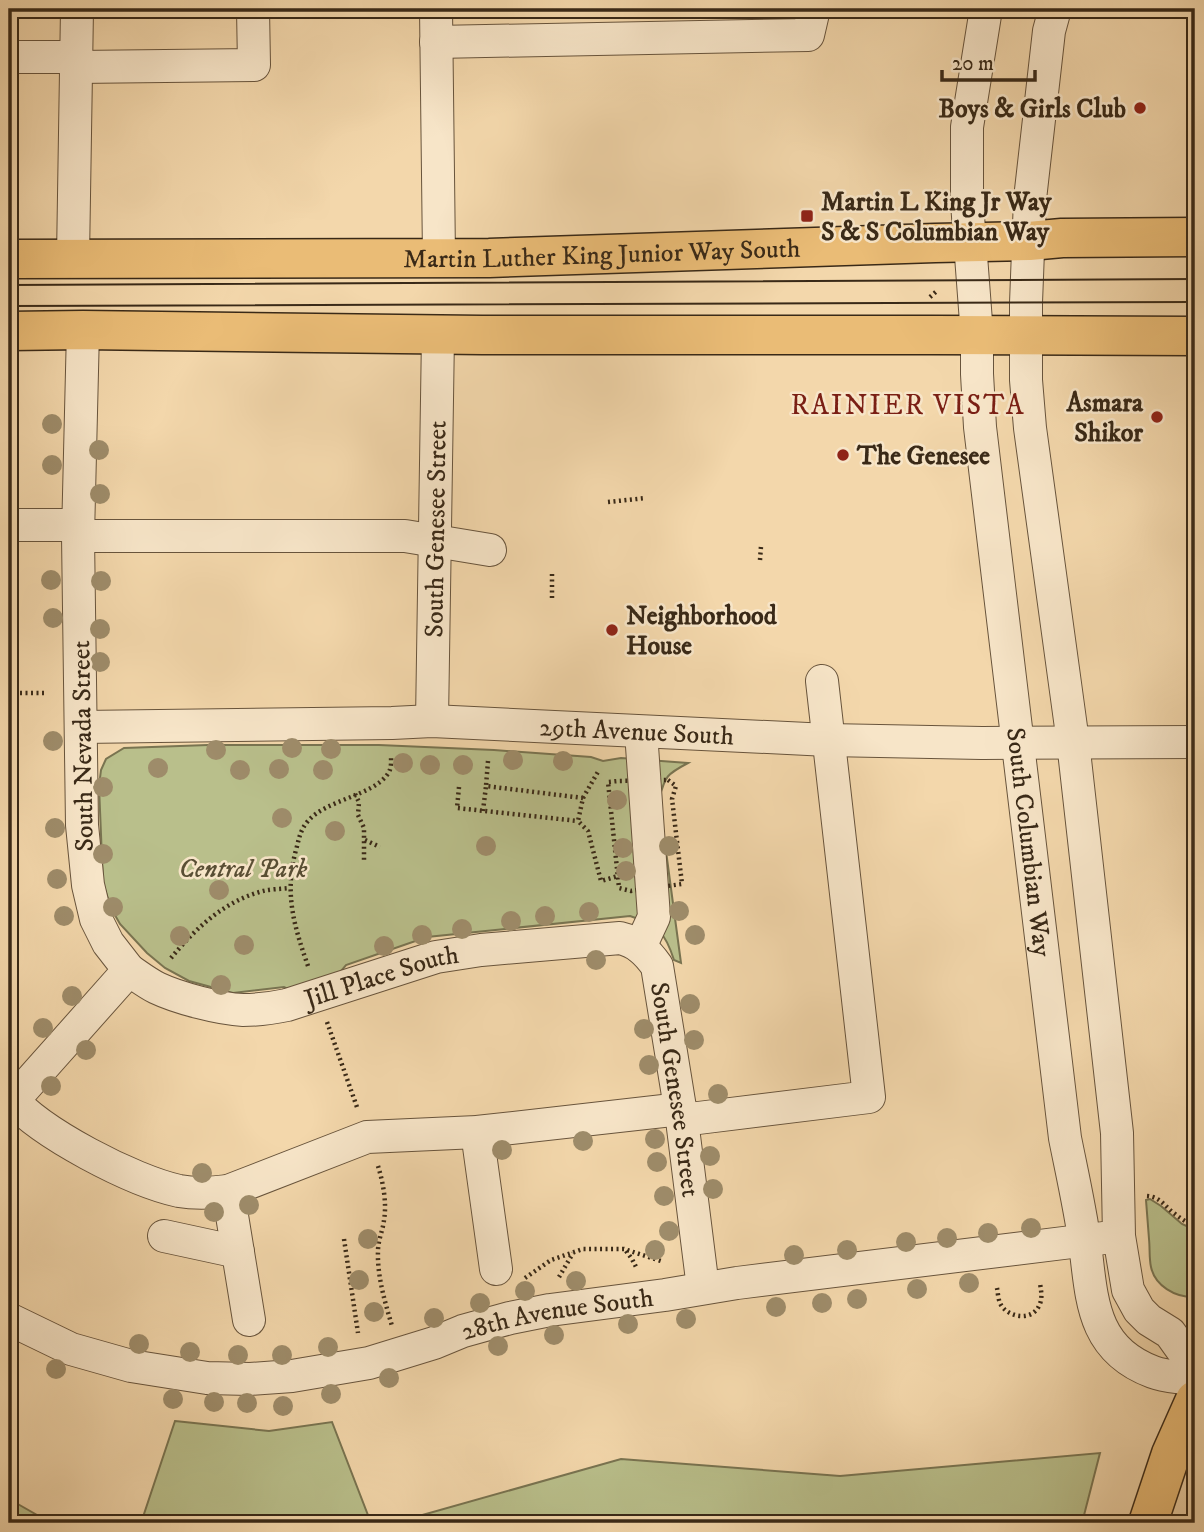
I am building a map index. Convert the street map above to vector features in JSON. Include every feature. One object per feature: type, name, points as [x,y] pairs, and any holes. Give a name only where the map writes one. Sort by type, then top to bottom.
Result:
[{"type":"main road","name":"Martin Luther King Junior Way South","points":[[9,259],[489,258],[1062,238],[1195,237]]},
{"type":"main road","points":[[9,331],[438,335],[1195,336]]},
{"type":"main road","points":[[1148,1523],[1171,1454],[1195,1400]]},
{"type":"street","points":[[73,258],[76,9]]},
{"type":"street","points":[[9,57],[76,62],[254,65],[253,9]]},
{"type":"street","points":[[436,9],[439,257]]},
{"type":"street","points":[[436,42],[808,35],[814,9]]},
{"type":"street","name":"South Columbian Way","points":[[986,9],[967,127],[967,204],[977,335],[980,427],[1065,1138],[1085,1241],[1092,1301],[1101,1328],[1122,1355],[1154,1373],[1195,1380]]},
{"type":"street","name":"South Columbian Way","points":[[1055,9],[1047,44],[1030,199],[1026,336],[1030,428],[1073,742],[1117,1133],[1119,1236],[1128,1290],[1139,1310],[1170,1333],[1195,1368]]},
{"type":"street","name":"South Nevada Street","points":[[83,330],[78,531],[82,825],[88,885],[96,919],[108,943],[129,970]]},
{"type":"street","name":"South Genesee Street","points":[[432,721],[438,335]]},
{"type":"street","points":[[9,525],[78,531],[405,536],[491,550]]},
{"type":"street","points":[[129,970],[10,1101],[53,1133],[123,1171],[180,1191],[204,1194],[228,1191],[367,1137],[477,1132],[869,1097],[822,681]]},
{"type":"street","name":"29th Avenue South","points":[[81,727],[432,721],[828,740],[1195,742]]},
{"type":"street","name":"South Genesee Street","points":[[641,732],[654,916],[640,947],[657,965],[681,1115],[703,1288]]},
{"type":"street","name":"Jill Place South","points":[[129,970],[171,994],[217,1006],[252,1010],[287,1005],[436,957],[481,950],[620,938],[630,940],[640,947]]},
{"type":"street","points":[[477,1132],[509,1274]]},
{"type":"street","points":[[228,1191],[249,1320]]},
{"type":"street","name":"28th Avenue South","points":[[9,1319],[71,1349],[131,1366],[207,1378],[292,1376],[369,1363],[463,1331],[550,1310],[1119,1236]]},
{"type":"street","points":[[164,1237],[238,1252]]},
{"type":"path","points":[[930,297],[938,290]]},
{"type":"path","points":[[608,502],[646,498]]},
{"type":"path","points":[[760,560],[761,547]]},
{"type":"path","points":[[552,571],[552,598]]},
{"type":"path","points":[[9,693],[46,693]]},
{"type":"path","points":[[311,975],[295,930],[290,888],[292,863],[301,830],[319,811],[377,784],[391,767],[391,755]]},
{"type":"path","points":[[483,811],[488,761]]},
{"type":"path","points":[[578,821],[583,797],[599,770]]},
{"type":"path","points":[[486,786],[583,797]]},
{"type":"path","points":[[459,787],[457,808],[578,821],[588,831],[601,881],[618,876]]},
{"type":"path","points":[[355,794],[363,828],[364,863]]},
{"type":"path","points":[[364,840],[380,847]]},
{"type":"path","points":[[171,958],[211,917],[235,902],[263,891],[290,888]]},
{"type":"path","points":[[325,1015],[360,1114]]},
{"type":"path","points":[[375,1160],[385,1207],[378,1255],[383,1291],[395,1333]]},
{"type":"path","points":[[1143,1196],[1154,1197],[1165,1203],[1173,1213],[1195,1226]]},
{"type":"path","points":[[375,1226],[383,1227]]},
{"type":"path","points":[[344,1240],[358,1334]]},
{"type":"path","points":[[509,1274],[583,1250],[624,1250],[661,1261]]},
{"type":"path","points":[[624,1250],[636,1268]]},
{"type":"path","points":[[559,1278],[573,1253]]},
{"type":"path","points":[[997,1288],[1001,1305],[1007,1311],[1027,1316],[1040,1304],[1040,1283]]},
{"type":"green space","name":"Central Park","points":[[379,745],[494,750],[591,757],[603,761],[621,758],[688,763],[668,776],[659,799],[681,963],[674,960],[664,936],[654,926],[630,916],[427,937],[346,965],[337,976],[294,992],[284,987],[233,993],[189,981],[165,968],[147,953],[120,924],[111,908],[103,883],[99,786],[106,759],[124,748]]},
{"type":"green space","points":[[1150,1199],[1182,1224],[1195,1230],[1193,1297],[1179,1295],[1167,1289],[1153,1274],[1146,1200]]},
{"type":"green space","points":[[175,1421],[269,1431],[332,1422],[371,1523],[141,1523]]},
{"type":"green space","points":[[1100,1453],[1082,1523],[394,1523],[621,1459],[840,1476]]},
{"type":"green space","points":[[9,1499],[51,1523],[9,1523]]},
{"type":"tram line","points":[[9,285],[1195,279]]},
{"type":"tram line","points":[[9,306],[1195,302]]},
{"type":"place","name":"Boys & Girls Club","points":[[1140,108]]},
{"type":"place","name":"Martin L King Jr Way S & S Columbian Way","points":[[807,216]]},
{"type":"place","name":"Asmara Shikor","points":[[1157,417]]},
{"type":"place","name":"The Genesee","points":[[843,455]]},
{"type":"place","name":"Neighborhood House","points":[[612,630]]},
{"type":"district","name":"RAINIER VISTA","points":[[908,404]]}]
